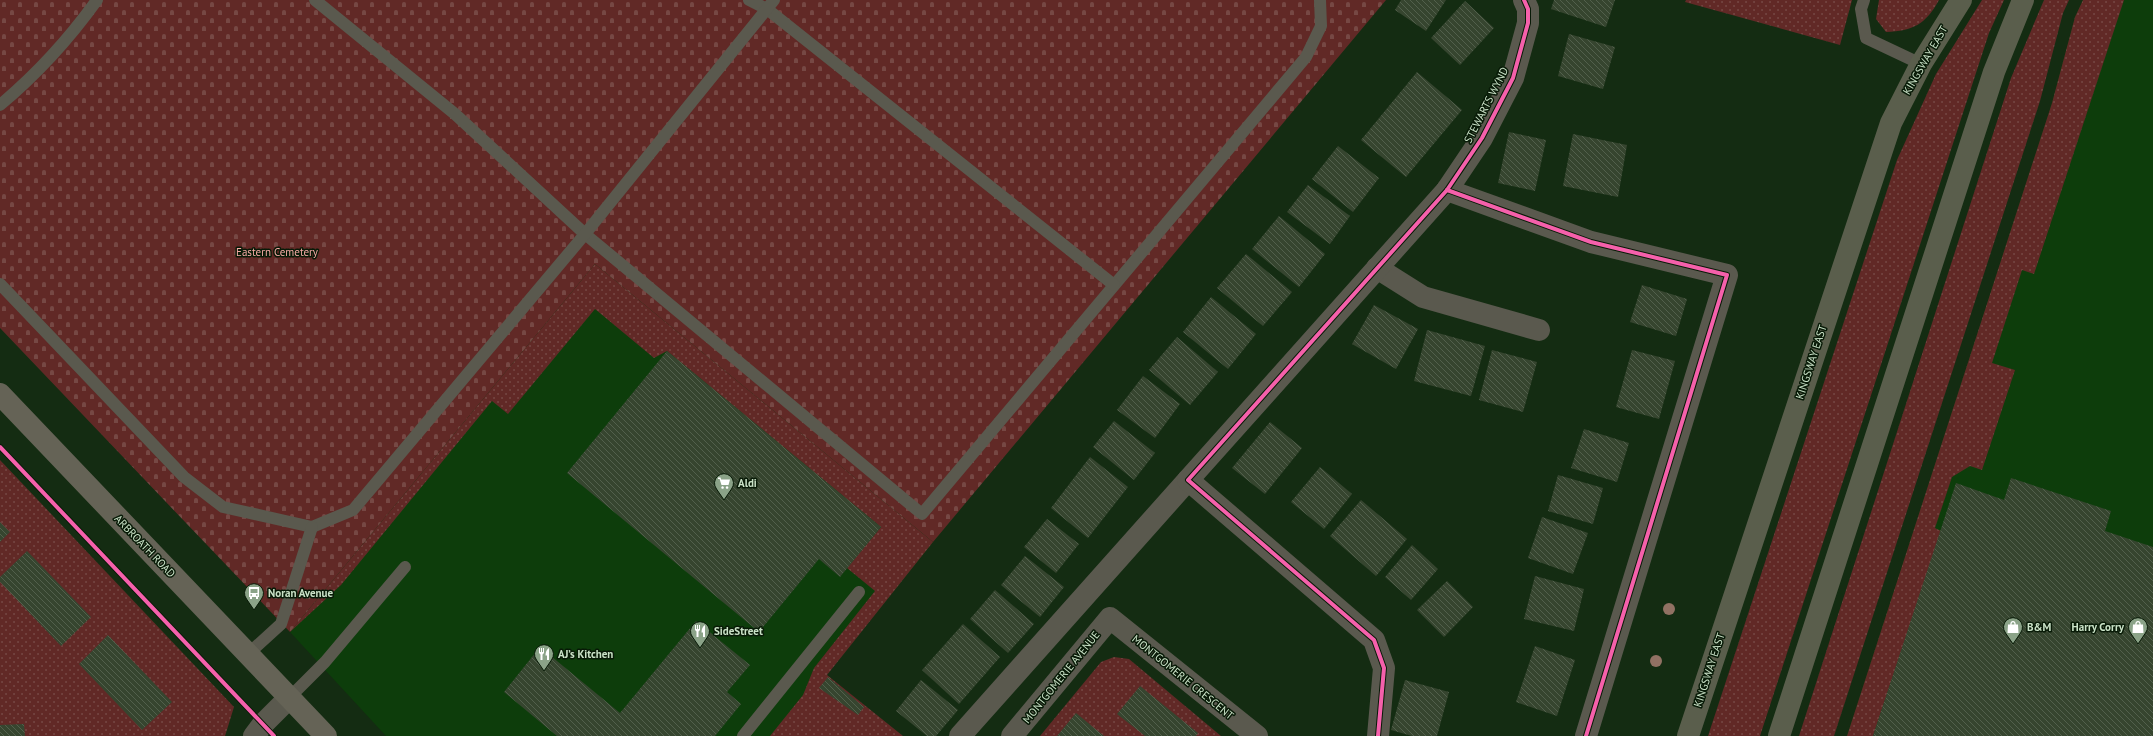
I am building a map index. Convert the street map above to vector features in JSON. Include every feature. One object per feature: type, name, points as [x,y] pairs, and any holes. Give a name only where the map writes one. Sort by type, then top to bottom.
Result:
[{"type":"highway","name":"KINGSWAY EAST","points":[[1688,736],[1891,123],[1921,64],[1961,0]]},
{"type":"highway","points":[[1779,736],[1994,72],[2024,0]]},
{"type":"main road","name":"ARBROATH ROAD","points":[[0,394],[326,736]]},
{"type":"street","name":"STEWARTS WYND","points":[[960,736],[1447,190],[1482,138],[1513,78],[1528,23],[1528,9],[1524,0]]},
{"type":"street","points":[[1447,190],[1591,242],[1727,275],[1586,736]]},
{"type":"street","points":[[1377,268],[1423,297],[1539,330]]},
{"type":"street","points":[[1188,480],[1374,640],[1384,668],[1378,736]]},
{"type":"street","name":"MONTGOMERIE AVENUE","points":[[1012,736],[1110,618]]},
{"type":"street","name":"MONTGOMERIE CRESCENT","points":[[1110,618],[1257,736]]},
{"type":"street","points":[[254,736],[263,724],[289,698]]},
{"type":"lane","points":[[0,105],[21,87],[70,36],[97,0]]},
{"type":"lane","points":[[315,0],[455,114],[585,234],[922,514],[1306,57],[1321,26],[1320,0]]},
{"type":"lane","points":[[749,0],[771,5],[1114,285]]},
{"type":"lane","points":[[1864,0],[1861,9],[1866,38],[1921,64]]},
{"type":"lane","points":[[0,284],[184,477],[223,507],[312,527],[353,510],[585,234],[771,5]]},
{"type":"lane","points":[[248,654],[281,624],[312,527]]},
{"type":"lane","points":[[289,698],[325,662],[405,567]]},
{"type":"lane","points":[[743,736],[859,592]]},
{"type":"shaded area","points":[[2083,0],[2153,0],[2153,736],[1847,736],[2052,103],[2075,17]]},
{"type":"shaded area","points":[[595,264],[933,542],[777,736],[386,736],[290,632]]},
{"type":"green space","name":"Eastern Cemetery","points":[[0,0],[1386,0],[933,542],[595,264],[290,632],[0,328]]},
{"type":"green space","points":[[1686,0],[1852,0],[1840,45],[1685,2]]},
{"type":"green space","points":[[1879,0],[1939,0],[1929,15],[1918,25],[1904,30],[1886,32],[1876,19]]},
{"type":"green space","points":[[1982,0],[2004,0],[1989,33],[1760,736],[1708,736],[1897,160],[1936,74]]},
{"type":"green space","points":[[2044,0],[2069,0],[2063,13],[2040,101],[1834,736],[1799,736],[2011,78]]},
{"type":"green space","points":[[2083,0],[2124,0],[2034,274],[2022,270],[1992,363],[2015,370],[1982,470],[1970,466],[1952,477],[1935,528],[1941,531],[1873,736],[1847,736],[2052,103],[2075,17]]},
{"type":"green space","points":[[595,264],[933,542],[827,675],[903,736],[770,736],[803,695],[814,668],[875,591],[847,568],[881,527],[667,351],[654,358],[595,309],[508,414],[492,401],[341,585],[290,632]]},
{"type":"green space","points":[[0,460],[234,707],[225,736],[0,736]]},
{"type":"green space","points":[[1114,657],[1129,659],[1221,736],[1040,736],[1101,662]]},
{"type":"building","points":[[1401,0],[1446,0],[1426,31],[1395,10]]},
{"type":"building","points":[[1554,0],[1615,0],[1606,27],[1551,9]]},
{"type":"building","points":[[1465,1],[1494,28],[1460,65],[1431,38]]},
{"type":"building","points":[[1569,34],[1615,47],[1603,89],[1558,76]]},
{"type":"building","points":[[1417,72],[1462,110],[1406,177],[1361,140]]},
{"type":"building","points":[[1509,132],[1546,140],[1535,191],[1498,183]]},
{"type":"building","points":[[1573,134],[1627,145],[1618,197],[1563,186]]},
{"type":"building","points":[[1338,146],[1379,178],[1353,212],[1312,179]]},
{"type":"building","points":[[1308,185],[1350,216],[1330,244],[1287,212]]},
{"type":"building","points":[[1279,216],[1325,254],[1299,287],[1252,249]]},
{"type":"building","points":[[1246,254],[1292,292],[1263,326],[1217,288]]},
{"type":"building","points":[[1642,285],[1687,299],[1676,336],[1630,322]]},
{"type":"building","points":[[1211,297],[1256,334],[1228,369],[1183,332]]},
{"type":"building","points":[[1374,305],[1418,329],[1396,369],[1352,344]]},
{"type":"building","points":[[1427,330],[1485,346],[1471,396],[1414,381]]},
{"type":"building","points":[[1177,337],[1218,372],[1190,405],[1149,370]]},
{"type":"building","points":[[1492,350],[1537,362],[1523,412],[1479,400]]},
{"type":"building","points":[[1632,350],[1675,361],[1659,419],[1616,407]]},
{"type":"building","name":"Aldi","points":[[667,351],[881,527],[840,577],[819,559],[759,632],[567,473]]},
{"type":"building","points":[[1143,376],[1180,404],[1155,438],[1117,410]]},
{"type":"building","points":[[1114,421],[1155,453],[1134,480],[1093,447]]},
{"type":"building","points":[[1270,422],[1302,448],[1265,494],[1232,468]]},
{"type":"building","points":[[1584,429],[1629,443],[1617,482],[1571,468]]},
{"type":"building","points":[[1090,457],[1128,487],[1088,538],[1051,508]]},
{"type":"building","points":[[1320,467],[1352,494],[1324,529],[1291,502]]},
{"type":"building","points":[[1558,475],[1603,488],[1593,524],[1548,511]]},
{"type":"building","name":"B&M","points":[[2011,478],[2111,511],[2105,531],[2153,547],[2153,736],[1873,736],[1956,483],[2004,500]]},
{"type":"building","points":[[1361,500],[1407,539],[1376,576],[1330,536]]},
{"type":"building","points":[[1542,517],[1588,533],[1573,574],[1528,558]]},
{"type":"building","points":[[1047,519],[1079,544],[1056,573],[1024,547]]},
{"type":"building","points":[[0,522],[10,532],[0,542]]},
{"type":"building","points":[[1412,545],[1438,569],[1411,600],[1385,577]]},
{"type":"building","points":[[27,551],[91,617],[61,646],[0,582],[0,577]]},
{"type":"building","points":[[1025,556],[1064,587],[1040,617],[1001,585]]},
{"type":"building","points":[[1535,576],[1584,589],[1574,631],[1524,619]]},
{"type":"building","points":[[1447,581],[1473,607],[1444,637],[1417,610]]},
{"type":"building","points":[[995,590],[1034,624],[1008,653],[970,619]]},
{"type":"building","points":[[696,621],[750,665],[727,692],[741,704],[715,736],[557,736],[504,692],[540,647],[620,713]]},
{"type":"building","points":[[963,624],[1000,657],[959,704],[922,670]]},
{"type":"building","points":[[108,635],[172,702],[142,730],[79,664]]},
{"type":"building","points":[[1535,646],[1575,660],[1557,716],[1516,702]]},
{"type":"building","points":[[828,677],[864,707],[858,715],[819,688]]},
{"type":"building","points":[[921,680],[958,710],[936,736],[927,736],[896,711]]},
{"type":"building","points":[[1405,680],[1449,692],[1437,736],[1412,736],[1391,730]]},
{"type":"building","points":[[1140,686],[1198,733],[1196,736],[1145,736],[1117,714]]},
{"type":"building","points":[[1076,713],[1104,736],[1057,736]]},
{"type":"building","points":[[24,724],[25,736],[0,736],[0,725]]},
{"type":"cycle path","points":[[1378,736],[1384,668],[1374,640],[1188,480],[1447,190],[1482,138],[1513,78],[1528,23],[1528,9],[1524,0]]},
{"type":"cycle path","points":[[1447,190],[1591,242],[1727,275],[1586,736]]},
{"type":"cycle path","points":[[0,447],[274,736]]},
{"type":"place","name":"Aldi","points":[[724,500]]},
{"type":"place","name":"Noran Avenue","points":[[254,610]]},
{"type":"place","name":"B&M","points":[[2013,644]]},
{"type":"place","name":"Harry Corry","points":[[2138,644]]},
{"type":"place","name":"SideStreet","points":[[700,648]]},
{"type":"place","name":"AJ’s Kitchen","points":[[544,671]]}]
